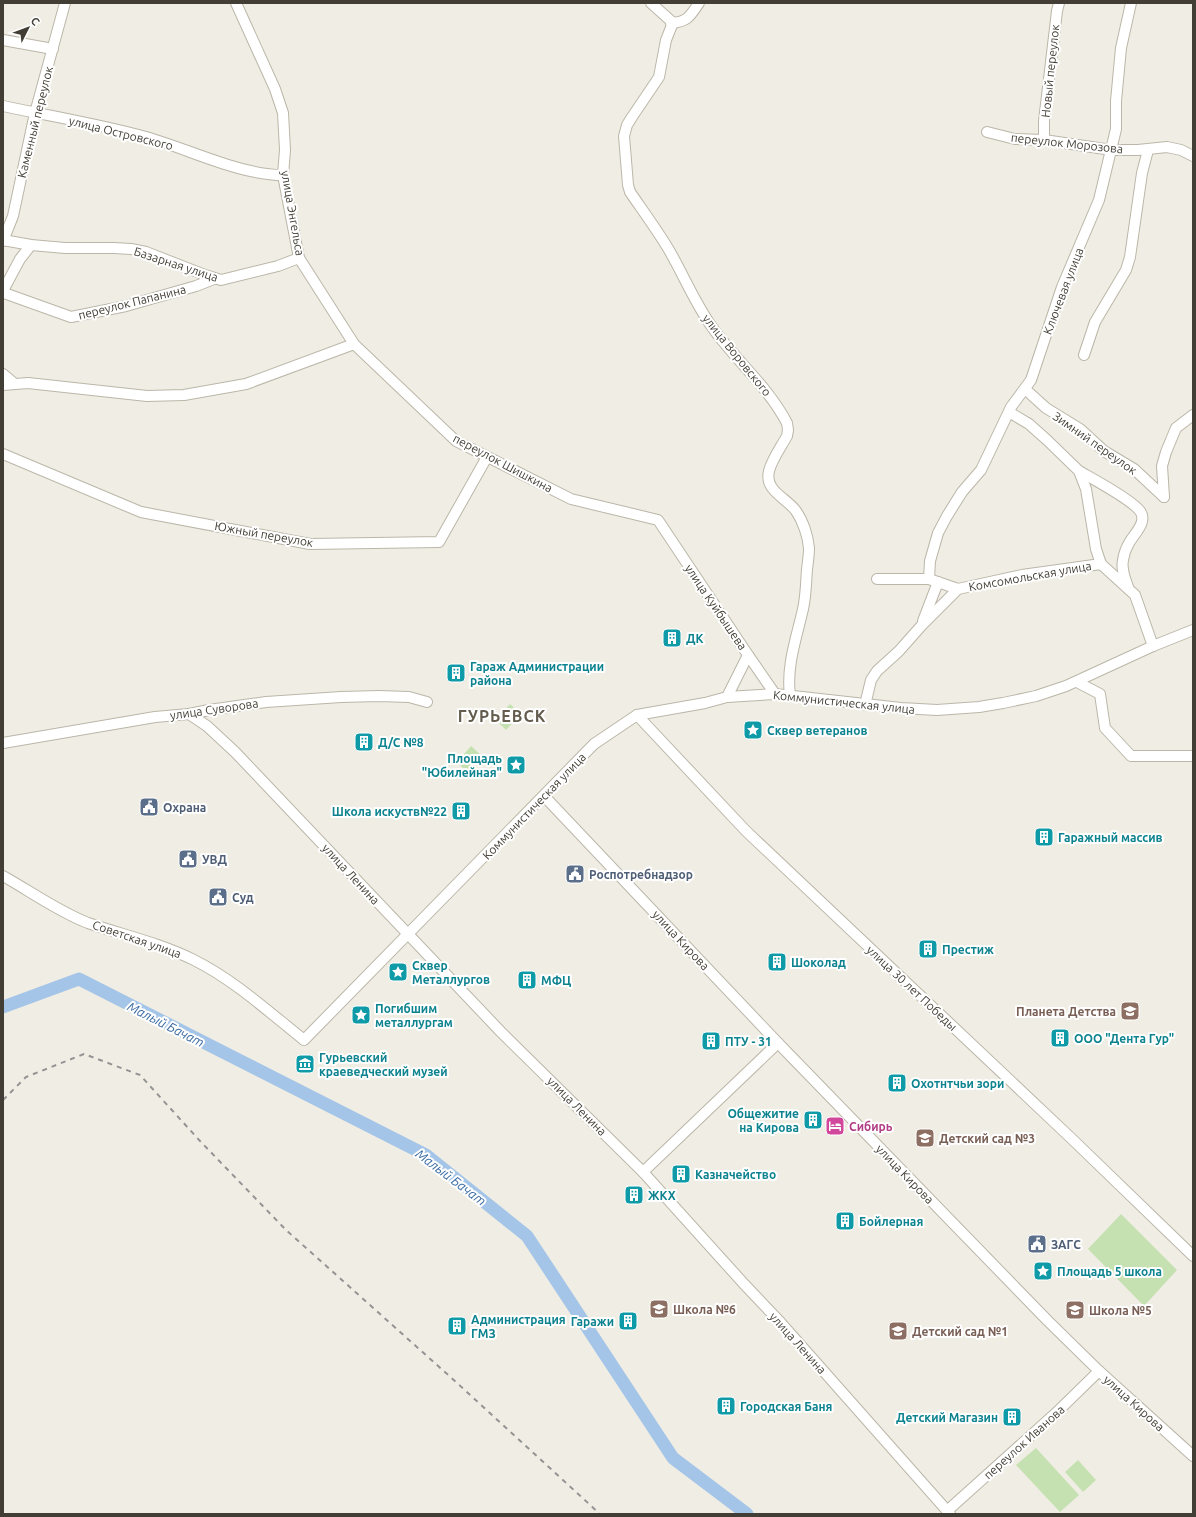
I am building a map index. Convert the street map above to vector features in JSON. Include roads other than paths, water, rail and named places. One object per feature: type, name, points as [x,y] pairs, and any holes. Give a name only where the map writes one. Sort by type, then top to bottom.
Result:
[{"type":"street","name":"Каменный переулок","points":[[3,240],[12,216],[35,113],[65,3]]},
{"type":"street","name":"улица Энгельса","points":[[236,3],[275,89],[282,113],[285,150],[283,175],[299,258],[354,344]]},
{"type":"street","points":[[651,3],[671,23],[688,19],[699,3]]},
{"type":"street","name":"Новый переулок","points":[[1044,140],[1044,121],[1056,11],[1059,3]]},
{"type":"street","name":"Ключевая улица","points":[[934,580],[930,561],[938,533],[957,498],[981,470],[1009,412],[1031,380],[1041,353],[1051,316],[1099,200],[1116,129],[1116,101],[1121,48],[1130,3]]},
{"type":"street","name":"улица Воровского","points":[[671,23],[659,77],[632,117],[624,136],[627,177],[630,192],[669,250],[694,299],[712,327],[756,378],[787,423],[787,436],[769,471],[770,487],[788,501],[797,512],[803,525],[809,548],[804,606],[793,652],[788,684],[790,695]]},
{"type":"street","points":[[3,40],[53,49]]},
{"type":"street","name":"улица Островского","points":[[3,106],[147,137],[248,171],[271,175],[283,175]]},
{"type":"street","name":"переулок Морозова","points":[[987,132],[1015,139],[1044,140],[1112,150],[1148,150],[1167,147],[1181,150],[1193,156]]},
{"type":"street","points":[[1084,355],[1095,322],[1126,270],[1130,257],[1142,174],[1148,150]]},
{"type":"street","name":"Базарная улица","points":[[3,240],[31,245],[65,248],[132,249],[146,252],[214,279],[221,280],[278,266],[299,258]]},
{"type":"street","points":[[4,292],[20,259],[31,245]]},
{"type":"street","points":[[3,270],[4,292]]},
{"type":"street","name":"переулок Папанина","points":[[4,292],[72,317],[126,306],[196,286],[214,279]]},
{"type":"street","points":[[3,384],[28,383],[147,396],[184,395],[246,384],[354,344]]},
{"type":"street","name":"переулок Шишкина","points":[[354,344],[456,441],[571,499],[658,520]]},
{"type":"street","points":[[3,374],[15,384]]},
{"type":"street","name":"Зимний переулок","points":[[1025,389],[1046,408],[1080,429],[1104,451],[1134,469],[1164,497],[1162,466],[1166,452],[1176,428],[1193,415]]},
{"type":"street","points":[[1009,412],[1029,424],[1078,471],[1129,502],[1141,512],[1142,524],[1129,543],[1123,561],[1123,573],[1128,588]]},
{"type":"street","name":"Южный переулок","points":[[3,454],[140,512],[310,544],[439,542],[488,457]]},
{"type":"street","points":[[1078,471],[1086,489],[1096,549],[1101,564],[1128,588],[1138,600],[1153,646]]},
{"type":"street","name":"улица Куйбышева","points":[[658,520],[748,654],[727,697]]},
{"type":"street","name":"Комсомольская улица","points":[[865,705],[870,684],[874,676],[958,589],[1022,575],[1101,564]]},
{"type":"street","name":"Комсомольская улица","points":[[877,579],[934,580],[958,589]]},
{"type":"street","name":"Комсомольская улица","points":[[922,625],[934,580]]},
{"type":"street","name":"Коммунистическая улица","points":[[304,1040],[594,744],[637,715],[705,703],[727,697],[775,694],[902,708],[937,710],[979,707],[1036,696],[1077,682],[1153,646],[1193,630]]},
{"type":"street","points":[[748,654],[775,694]]},
{"type":"street","points":[[1077,682],[1100,694],[1105,728],[1131,756],[1193,756]]},
{"type":"street","name":"улица Суворова","points":[[3,743],[155,717],[189,714],[266,702],[341,697],[409,697],[427,702]]},
{"type":"street","name":"улица Ленина","points":[[189,714],[207,726],[235,752],[501,1032],[643,1172],[781,1323],[948,1512]]},
{"type":"street","name":"улица 30 лет Победы","points":[[637,715],[746,831],[1193,1256]]},
{"type":"street","name":"улица Кирова","points":[[544,796],[778,1043],[1048,1322],[1099,1371],[1193,1456]]},
{"type":"street","name":"Советская улица","points":[[3,876],[66,913],[86,922],[173,950],[195,960],[249,996],[304,1040]]},
{"type":"street","points":[[643,1172],[778,1043]]},
{"type":"street","name":"переулок Иванова","points":[[948,1512],[1056,1413],[1099,1371]]},
{"type":"waterway","name":"Малый Бачат","points":[[3,1007],[79,979],[426,1155],[527,1236],[673,1458],[747,1514]]},
{"type":"railway","points":[[3,1100],[26,1077],[84,1054],[140,1075],[200,1141],[286,1230],[456,1382],[600,1514]]},
{"type":"place","name":"ДК","points":[[672,638]]},
{"type":"place","name":"Гараж Администрации района","points":[[456,673]]},
{"type":"place","name":"Сквер ветеранов","points":[[753,730]]},
{"type":"place","name":"Д/С №8","points":[[364,742]]},
{"type":"place","name":"Площадь \"Юбилейная\"","points":[[516,765]]},
{"type":"place","name":"Охрана","points":[[149,807]]},
{"type":"place","name":"Школа искуств№22","points":[[461,811]]},
{"type":"place","name":"Гаражный массив","points":[[1044,837]]},
{"type":"place","name":"УВД","points":[[188,859]]},
{"type":"place","name":"Роспотребнадзор","points":[[575,874]]},
{"type":"place","name":"Суд","points":[[218,897]]},
{"type":"place","name":"Престиж","points":[[928,949]]},
{"type":"place","name":"Шоколад","points":[[777,962]]},
{"type":"place","name":"Сквер Металлургов","points":[[398,972]]},
{"type":"place","name":"МФЦ","points":[[527,980]]},
{"type":"place","name":"Планета Детства","points":[[1130,1011]]},
{"type":"place","name":"Погибшим металлургам","points":[[361,1015]]},
{"type":"place","name":"ООО \"Дента Гур\"","points":[[1060,1038]]},
{"type":"place","name":"ПТУ - 31","points":[[711,1041]]},
{"type":"place","name":"Гурьевский краеведческий музей","points":[[305,1064]]},
{"type":"place","name":"Охотнтчьи зори","points":[[897,1083]]},
{"type":"place","name":"Общежитие на Кирова","points":[[813,1120]]},
{"type":"place","name":"Сибирь","points":[[835,1126]]},
{"type":"place","name":"Детский сад №3","points":[[925,1138]]},
{"type":"place","name":"Казначейство","points":[[681,1174]]},
{"type":"place","name":"ЖКХ","points":[[634,1195]]},
{"type":"place","name":"Бойлерная","points":[[845,1221]]},
{"type":"place","name":"ЗАГС","points":[[1037,1244]]},
{"type":"place","name":"Площадь 5 школа","points":[[1043,1271]]},
{"type":"place","name":"Школа №6","points":[[659,1309]]},
{"type":"place","name":"Школа №5","points":[[1075,1310]]},
{"type":"place","name":"Гаражи","points":[[628,1321]]},
{"type":"place","name":"Администрация ГМЗ","points":[[457,1326]]},
{"type":"place","name":"Детский сад №1","points":[[898,1331]]},
{"type":"place","name":"Городская Баня","points":[[726,1406]]},
{"type":"place","name":"Детский Магазин","points":[[1012,1417]]},
{"type":"district","name":"ГУРЬЕВСК","points":[[502,716]]}]
